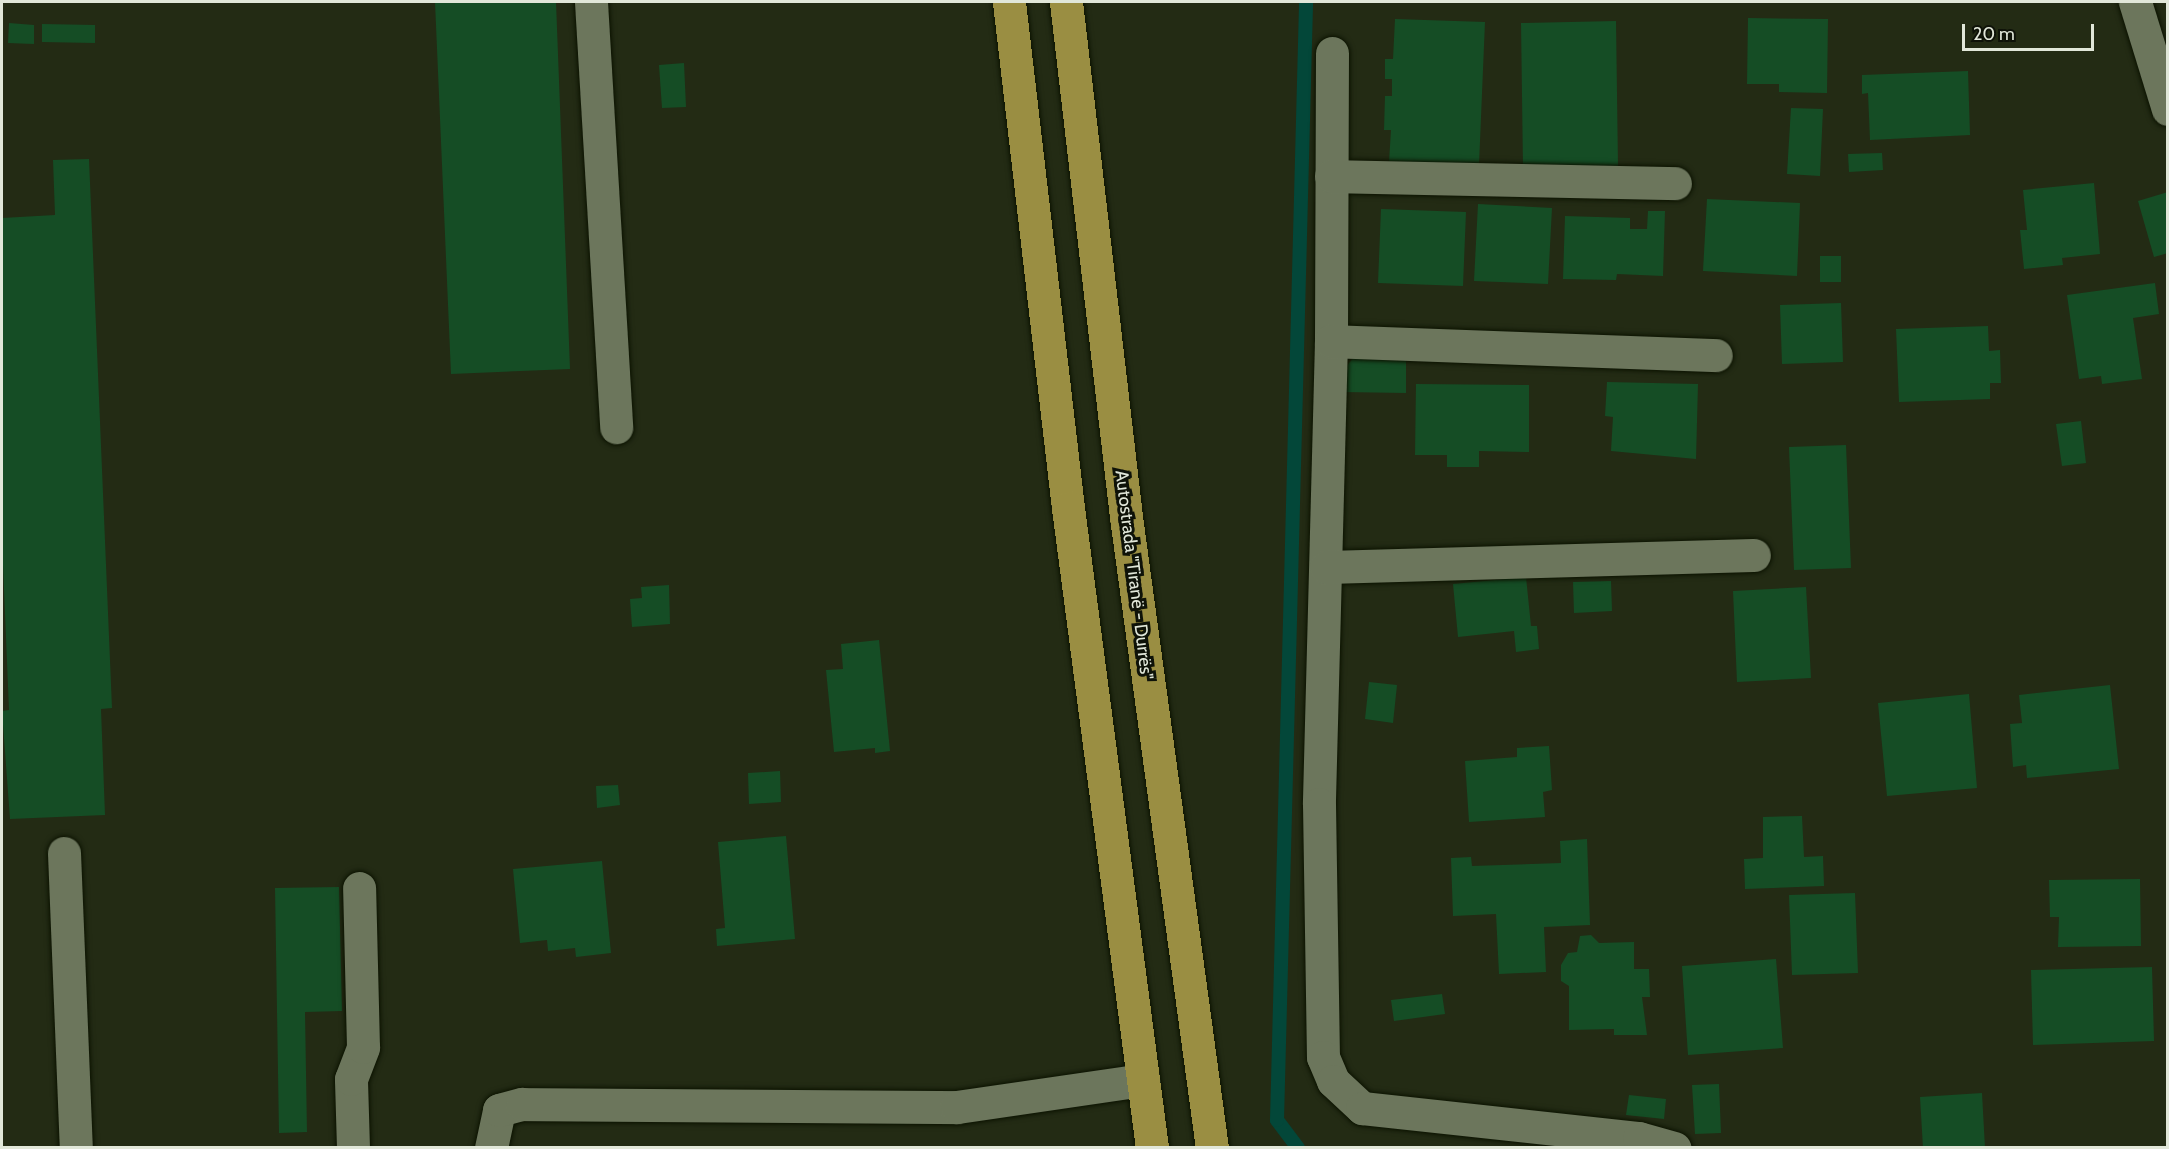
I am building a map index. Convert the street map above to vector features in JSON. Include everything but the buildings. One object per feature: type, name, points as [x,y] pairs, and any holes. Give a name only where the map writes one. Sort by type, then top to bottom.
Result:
[{"type":"highway","points":[[1009,2],[1068,508],[1152,1148]]},
{"type":"highway","name":"Autostrada \"Tiranë - Durrës\"","points":[[1066,2],[1125,506],[1212,1148]]},
{"type":"street","points":[[591,2],[616,427]]},
{"type":"street","points":[[2135,2],[2168,109]]},
{"type":"street","points":[[1332,53],[1331,341],[1319,804],[1323,1057],[1333,1081],[1362,1108],[1639,1138],[1675,1148]]},
{"type":"street","points":[[1331,176],[1675,183]]},
{"type":"street","points":[[1331,341],[1716,355]]},
{"type":"street","points":[[1326,567],[1754,555]]},
{"type":"street","points":[[64,853],[76,1148]]},
{"type":"street","points":[[353,1148],[351,1079],[363,1047],[359,888]]},
{"type":"street","points":[[490,1148],[499,1110],[522,1104],[957,1107],[1143,1080]]},
{"type":"waterway","points":[[1298,1148],[1277,1120],[1306,2]]}]
